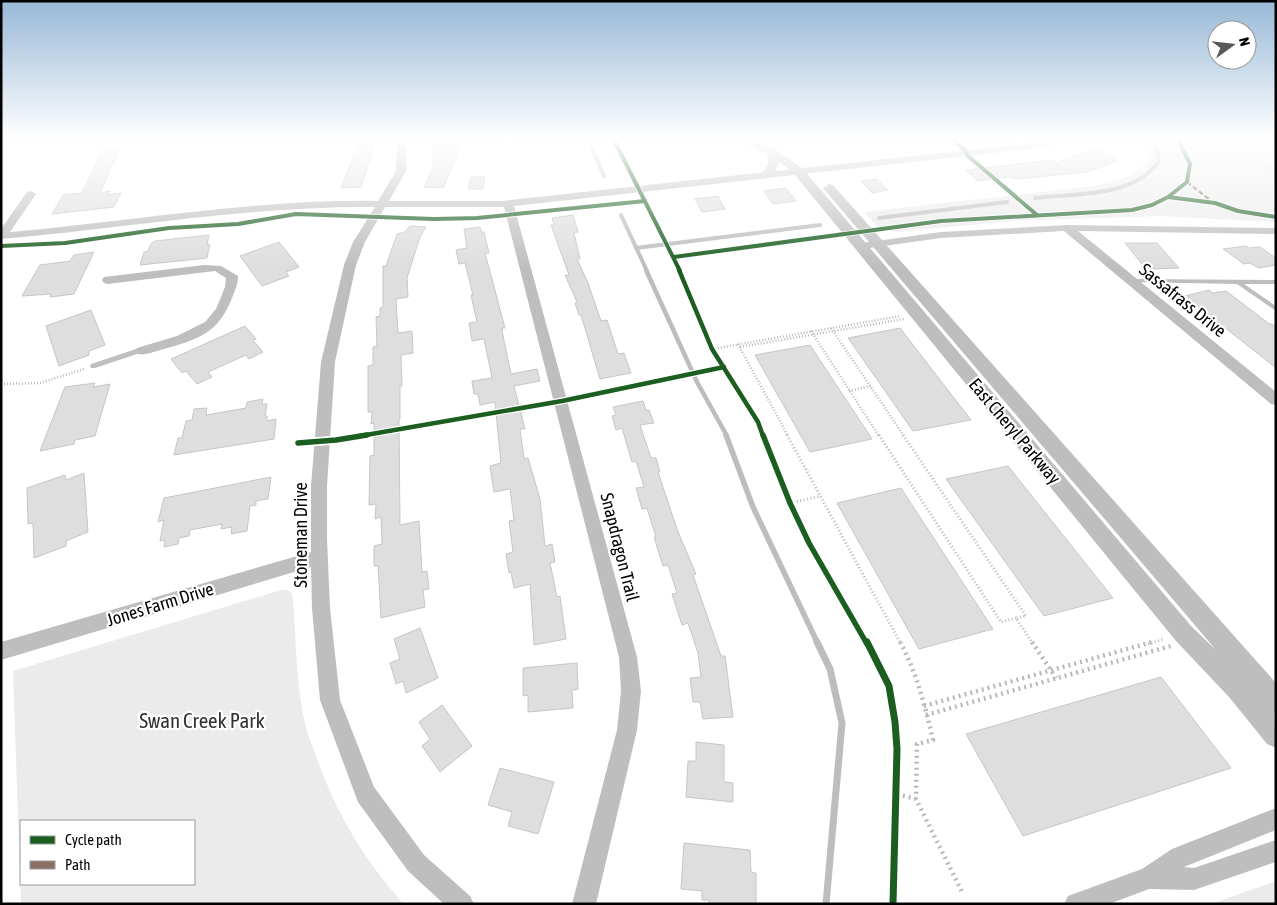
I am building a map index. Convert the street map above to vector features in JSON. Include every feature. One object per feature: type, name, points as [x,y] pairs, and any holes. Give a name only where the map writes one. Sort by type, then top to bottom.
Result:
[{"type":"street","name":"Stoneman Drive","points":[[395,182],[359,242],[350,265],[328,362],[321,440],[319,557],[321,608],[330,700],[366,794],[416,863],[462,904]]},
{"type":"street","points":[[2,236],[294,206],[348,203],[462,206],[508,203],[700,182]]},
{"type":"street","name":"East Cheryl Parkway","points":[[815,182],[1276,702]]},
{"type":"street","points":[[2,236],[31,194]]},
{"type":"street","name":"Snapdragon Trail","points":[[508,203],[628,658],[631,691],[626,730],[584,904]]},
{"type":"street","points":[[870,245],[941,235],[1067,228],[1276,231]]},
{"type":"street","name":"Sassafrass Drive","points":[[1067,228],[1276,400]]},
{"type":"street","points":[[1263,231],[1276,240]]},
{"type":"street","name":"East Cheryl Parkway","points":[[870,245],[918,315],[1188,637],[1238,689],[1276,734]]},
{"type":"street","points":[[108,280],[204,268],[217,268],[232,276],[232,283],[222,309],[217,318],[209,325],[196,333],[141,350]]},
{"type":"street","name":"Jones Farm Drive","points":[[1,651],[319,557]]},
{"type":"street","points":[[1076,904],[1149,878],[1180,857],[1276,819]]},
{"type":"street","points":[[1149,878],[1194,879],[1276,850]]},
{"type":"lane","points":[[1132,281],[1276,282]]},
{"type":"lane","points":[[1237,281],[1276,309]]},
{"type":"lane","points":[[93,366],[141,350]]},
{"type":"path","points":[[712,349],[918,315]]},
{"type":"path","points":[[812,333],[1001,622],[1026,616],[919,461],[909,442],[832,330]]},
{"type":"path","points":[[739,346],[909,658],[920,688],[933,740],[917,744],[916,799],[963,894]]},
{"type":"path","points":[[1,384],[40,383],[93,366]]},
{"type":"path","points":[[849,391],[871,386]]},
{"type":"path","points":[[790,503],[822,496]]},
{"type":"path","points":[[1016,618],[1056,678]]},
{"type":"path","points":[[924,706],[1188,637]]},
{"type":"path","points":[[926,715],[1056,678],[1188,637]]},
{"type":"path","points":[[897,794],[916,799]]},
{"type":"green space","points":[[1110,182],[1276,182],[1276,222],[1160,216],[1012,221],[896,232],[878,227],[864,212],[1094,186]]},
{"type":"green space","name":"Swan Creek Park","points":[[281,590],[288,590],[293,598],[300,693],[308,735],[341,814],[363,852],[404,904],[21,904],[20,885],[195,885],[195,820],[20,820],[20,875],[13,671]]},
{"type":"green space","points":[[1276,881],[1276,904],[1211,904]]},
{"type":"building","points":[[87,182],[105,182],[100,193],[110,191],[108,195],[121,193],[114,207],[52,214],[63,195],[82,193]]},
{"type":"building","points":[[343,182],[363,182],[361,187],[341,188]]},
{"type":"building","points":[[426,182],[446,182],[443,188],[424,187]]},
{"type":"building","points":[[470,182],[484,182],[483,189],[468,189]]},
{"type":"building","points":[[862,182],[880,182],[888,190],[872,193]]},
{"type":"building","points":[[786,188],[796,201],[773,204],[764,191]]},
{"type":"building","points":[[718,196],[725,209],[702,212],[695,199]]},
{"type":"building","points":[[573,215],[578,232],[574,233],[580,259],[577,259],[588,283],[601,321],[607,320],[618,354],[624,353],[631,373],[600,379],[581,315],[579,315],[575,303],[577,302],[565,275],[569,275],[551,225],[554,225],[552,218]]},
{"type":"building","points":[[410,226],[426,227],[420,237],[407,278],[408,297],[396,299],[398,333],[412,331],[413,353],[401,355],[402,386],[400,386],[399,419],[400,525],[419,521],[422,572],[427,571],[429,589],[423,590],[425,607],[381,618],[378,566],[374,566],[374,546],[382,544],[381,517],[375,519],[376,504],[369,505],[370,456],[374,455],[374,423],[371,424],[372,412],[368,412],[368,366],[373,365],[373,347],[377,346],[376,317],[380,316],[380,308],[383,307],[383,266],[386,266],[397,234],[405,232]]},
{"type":"building","points":[[480,227],[481,232],[484,232],[489,253],[485,253],[505,328],[502,328],[503,336],[511,374],[537,369],[540,381],[514,386],[525,429],[520,429],[524,459],[528,458],[540,499],[545,546],[552,544],[555,562],[550,563],[557,597],[560,596],[566,639],[534,645],[530,584],[514,588],[506,554],[513,552],[509,521],[514,520],[510,489],[494,492],[490,466],[501,463],[495,402],[480,405],[478,394],[474,394],[472,381],[492,378],[484,339],[472,341],[469,323],[477,322],[471,295],[473,295],[465,263],[459,264],[456,250],[467,248],[464,229]]},
{"type":"building","points":[[209,235],[207,245],[210,244],[207,258],[140,265],[144,252],[148,251],[151,244],[155,241]]},
{"type":"building","points":[[279,242],[299,267],[286,272],[289,276],[262,286],[240,256]]},
{"type":"building","points":[[1125,243],[1157,243],[1179,268],[1151,269],[1148,264],[1142,264]]},
{"type":"building","points":[[1246,246],[1249,248],[1260,247],[1276,258],[1276,265],[1259,268],[1250,263],[1244,264],[1223,249]]},
{"type":"building","points":[[94,252],[74,294],[50,297],[51,294],[22,296],[40,265],[70,261],[74,255]]},
{"type":"building","points":[[1209,290],[1213,293],[1226,291],[1268,323],[1276,326],[1276,368],[1185,296]]},
{"type":"building","points":[[91,310],[105,345],[89,351],[89,355],[59,366],[46,326]]},
{"type":"building","points":[[245,326],[256,339],[253,340],[263,352],[249,359],[246,355],[208,372],[212,377],[197,384],[186,371],[182,373],[171,359]]},
{"type":"building","points":[[900,328],[971,420],[913,431],[848,338]]},
{"type":"building","points":[[810,345],[872,439],[810,452],[755,355]]},
{"type":"building","points":[[95,383],[93,387],[110,384],[95,436],[75,440],[74,444],[40,451],[65,387]]},
{"type":"building","points":[[263,399],[262,404],[267,404],[265,416],[267,416],[267,421],[276,419],[274,439],[174,455],[178,438],[182,438],[186,421],[192,420],[194,409],[207,408],[206,415],[246,408],[247,402]]},
{"type":"building","points":[[643,401],[654,423],[640,425],[651,458],[656,458],[660,472],[658,472],[678,532],[696,574],[693,575],[721,656],[725,656],[733,717],[703,719],[700,702],[693,702],[690,678],[701,677],[698,653],[688,623],[682,625],[672,594],[677,593],[668,565],[663,566],[647,508],[642,509],[636,488],[644,487],[636,461],[632,462],[622,428],[616,430],[612,416],[616,415],[613,407]]},
{"type":"building","points":[[1008,466],[1113,598],[1044,616],[946,479]]},
{"type":"building","points":[[84,473],[88,532],[66,541],[66,546],[34,558],[33,523],[28,524],[27,488],[65,475],[66,480]]},
{"type":"building","points":[[271,477],[268,499],[256,501],[256,505],[250,506],[247,531],[231,534],[232,527],[221,529],[222,524],[190,530],[189,536],[179,538],[178,544],[164,547],[165,540],[160,541],[164,520],[158,522],[164,498]]},
{"type":"building","points":[[901,488],[993,629],[919,649],[837,503]]},
{"type":"building","points":[[420,628],[438,678],[406,693],[403,681],[396,684],[390,663],[400,659],[394,639]]},
{"type":"building","points":[[577,663],[578,689],[572,690],[573,708],[528,712],[528,695],[523,696],[523,668]]},
{"type":"building","points":[[1161,677],[1231,768],[1023,836],[966,734]]},
{"type":"building","points":[[442,705],[472,746],[440,772],[422,746],[430,739],[419,722]]},
{"type":"building","points":[[696,742],[724,745],[724,782],[733,783],[733,802],[686,797],[688,761],[696,761]]},
{"type":"building","points":[[500,768],[554,782],[538,834],[508,826],[512,812],[488,805]]},
{"type":"building","points":[[684,843],[750,850],[751,872],[756,873],[756,904],[709,904],[709,900],[702,900],[702,891],[681,889]]},
{"type":"waterway","points":[[1035,198],[1103,192],[1134,182]]},
{"type":"waterway","points":[[879,218],[1007,202]]},
{"type":"waterway","points":[[621,215],[636,248]]},
{"type":"waterway","points":[[636,248],[820,225]]},
{"type":"waterway","points":[[636,248],[647,271]]},
{"type":"waterway","points":[[646,270],[697,382],[727,436]]},
{"type":"waterway","points":[[726,435],[753,507],[818,644]]},
{"type":"waterway","points":[[817,642],[830,669],[842,723],[826,904]]},
{"type":"marked path","points":[[1187,182],[1210,200]]},
{"type":"cycle path","points":[[636,182],[674,257],[712,349],[758,422],[790,503],[809,543],[877,660],[889,686],[897,749],[893,904]]},
{"type":"cycle path","points":[[999,182],[1037,215]]},
{"type":"cycle path","points":[[1168,197],[1187,182]]},
{"type":"cycle path","points":[[674,257],[941,221],[1132,210],[1152,205],[1168,197],[1215,203],[1238,211],[1276,217]]},
{"type":"cycle path","points":[[1,246],[65,243],[169,228],[238,224],[296,214],[434,219],[477,218],[645,201]]},
{"type":"cycle path","points":[[298,443],[336,440],[562,401],[724,367]]}]
